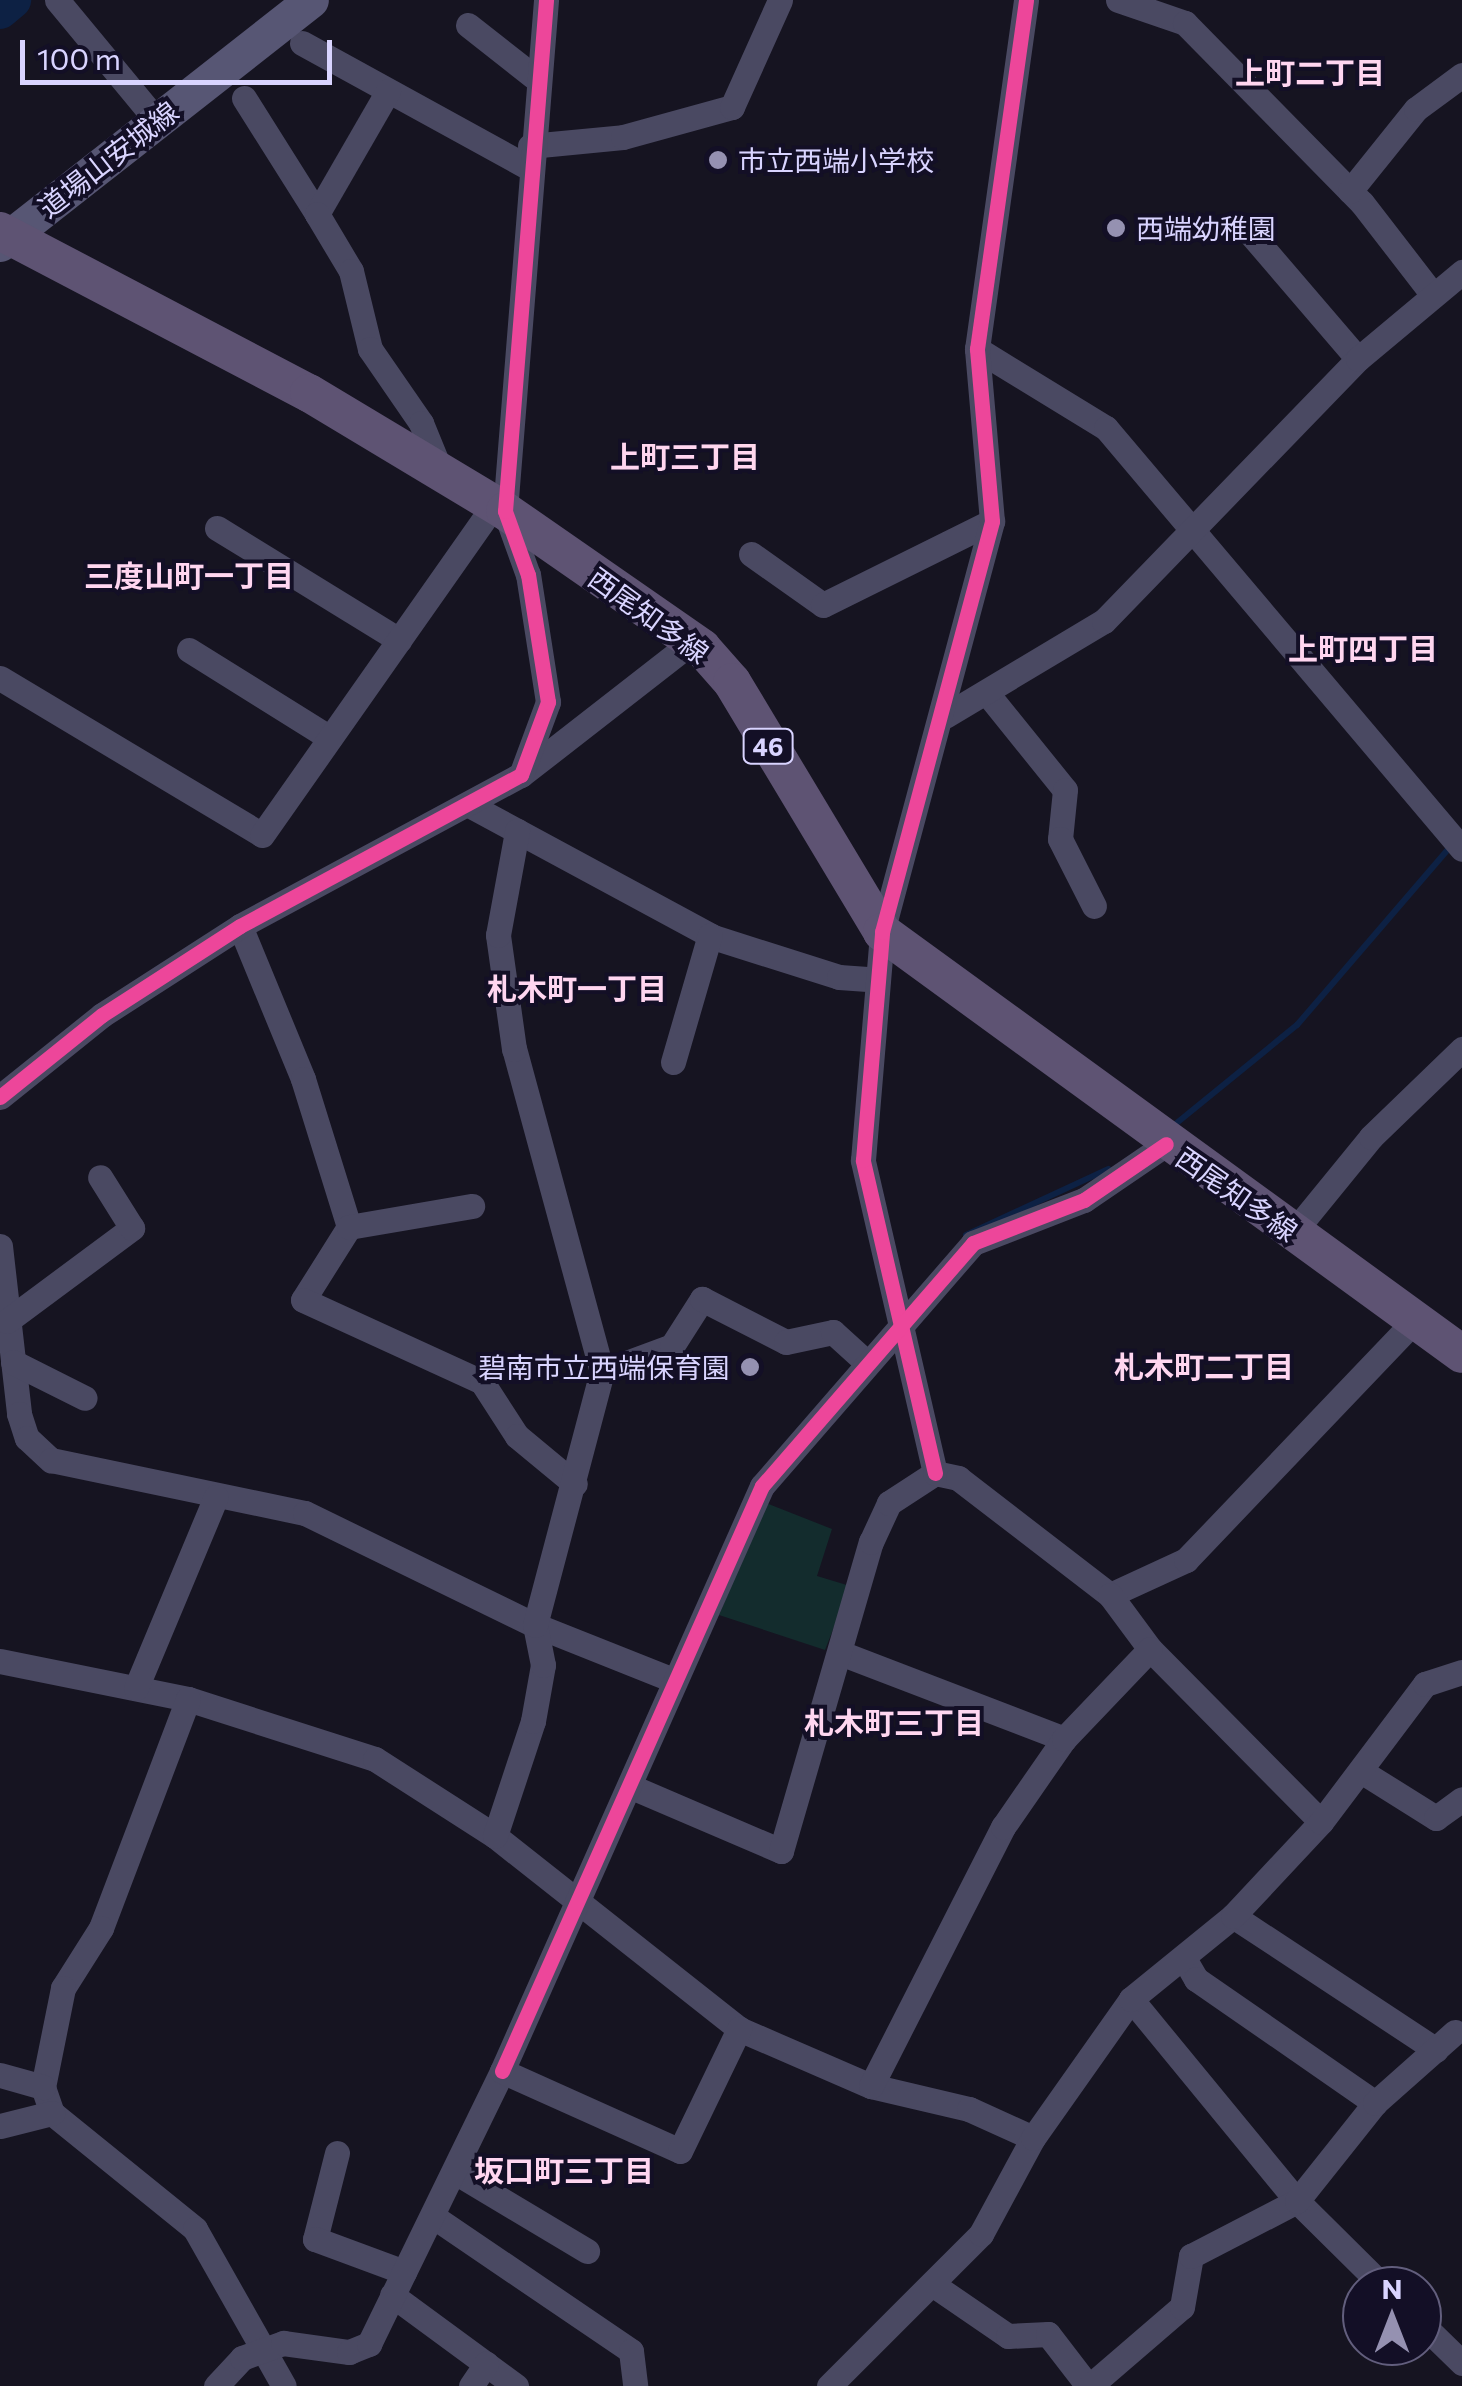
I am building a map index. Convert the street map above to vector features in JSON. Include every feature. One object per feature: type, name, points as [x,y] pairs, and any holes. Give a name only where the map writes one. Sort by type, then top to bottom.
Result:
[{"type":"main road","name":"道場山安城線","points":[[3,237],[158,122],[311,0]]},
{"type":"main road","name":"西尾知多線","points":[[3,237],[442,473],[692,642],[732,682],[882,932],[1166,1144],[1462,1354]]},
{"type":"street","points":[[57,0],[158,122]]},
{"type":"street","points":[[521,775],[548,702],[528,575],[499,508],[534,78],[546,0]]},
{"type":"street","points":[[302,43],[388,91],[529,157],[732,107],[780,0]]},
{"type":"street","points":[[935,1473],[895,1328],[862,1160],[882,932],[945,716],[992,521],[977,349],[1026,0]]},
{"type":"street","points":[[1118,0],[1185,22],[1350,191],[1433,295]]},
{"type":"street","points":[[468,24],[534,78]]},
{"type":"street","points":[[1350,191],[1416,110],[1462,75]]},
{"type":"street","points":[[317,214],[388,91]]},
{"type":"street","points":[[244,98],[351,272],[370,348],[421,423],[442,473]]},
{"type":"street","points":[[1244,226],[1358,359]]},
{"type":"street","points":[[945,716],[990,696],[1104,621],[1358,359],[1462,272]]},
{"type":"street","points":[[977,349],[1106,428],[1188,535],[1462,848]]},
{"type":"street","points":[[0,678],[262,835],[399,640],[499,508]]},
{"type":"street","points":[[751,554],[824,605],[992,521]]},
{"type":"street","points":[[217,528],[399,640]]},
{"type":"street","points":[[0,1098],[102,1015],[240,926],[472,806],[521,775],[692,642]]},
{"type":"street","points":[[190,650],[330,738]]},
{"type":"street","points":[[990,696],[1065,790],[1060,840],[1094,906]]},
{"type":"street","points":[[472,806],[710,936],[839,978],[878,980]]},
{"type":"street","points":[[495,1836],[533,1721],[543,1666],[535,1626],[602,1372],[514,1049],[498,935],[517,831]]},
{"type":"street","points":[[240,926],[303,1079],[349,1228]]},
{"type":"street","points":[[673,1062],[710,936]]},
{"type":"street","points":[[1292,1234],[1371,1137],[1462,1049]]},
{"type":"street","points":[[216,2386],[242,2358],[283,2343],[362,2351],[434,2217],[502,2072],[572,1898],[634,1788],[673,1680],[762,1486],[864,1360],[973,1243],[1084,1200],[1166,1144]]},
{"type":"street","points":[[7,1320],[132,1228],[100,1177]]},
{"type":"street","points":[[472,1206],[349,1228],[303,1300],[482,1382],[517,1436],[575,1484]]},
{"type":"street","points":[[0,1246],[7,1320],[27,1438]]},
{"type":"street","points":[[602,1372],[672,1346],[702,1299],[786,1342],[833,1332],[864,1360]]},
{"type":"street","points":[[1110,1595],[1186,1560],[1415,1320]]},
{"type":"street","points":[[13,1362],[84,1398]]},
{"type":"street","points":[[0,1424],[27,1438],[50,1460],[305,1514],[535,1626],[673,1680]]},
{"type":"street","points":[[634,1788],[781,1851],[889,1503],[935,1473],[958,1478],[1110,1595],[1150,1650],[1321,1822]]},
{"type":"street","points":[[136,1688],[216,1497]]},
{"type":"street","points":[[872,2086],[1003,1827],[1064,1739],[1150,1650]]},
{"type":"street","points":[[843,1654],[1064,1739]]},
{"type":"street","points":[[0,1661],[188,1700],[375,1758],[495,1836],[739,2029],[872,2086],[970,2109],[1033,2138]]},
{"type":"street","points":[[829,2386],[981,2234],[1033,2138],[1132,1999],[1185,1960],[1233,1916],[1321,1822],[1364,1773],[1425,1684],[1462,1672]]},
{"type":"street","points":[[188,1700],[100,1928],[63,1988],[43,2088],[52,2113],[195,2229],[284,2386]]},
{"type":"street","points":[[1364,1773],[1436,1818],[1462,1798]]},
{"type":"street","points":[[932,2284],[1008,2336],[1048,2334],[1089,2386],[1182,2307],[1191,2256],[1297,2201],[1374,2103],[1445,2041],[1233,1916]]},
{"type":"street","points":[[1185,1960],[1196,1978],[1374,2103]]},
{"type":"street","points":[[1132,1999],[1297,2201],[1363,2266]]},
{"type":"street","points":[[502,2072],[680,2152],[739,2029]]},
{"type":"street","points":[[0,2075],[43,2088]]},
{"type":"street","points":[[0,2126],[52,2113]]},
{"type":"street","points":[[336,2154],[315,2239],[404,2272]]},
{"type":"street","points":[[455,2172],[587,2252]]},
{"type":"street","points":[[434,2217],[631,2351],[636,2386]]},
{"type":"street","points":[[392,2295],[516,2386]]},
{"type":"street","points":[[1442,2344],[1462,2363]]},
{"type":"street","points":[[471,2386],[486,2364]]},
{"type":"green space","points":[[766,1503],[832,1529],[817,1576],[850,1586],[825,1650],[719,1615]]},
{"type":"waterway","points":[[0,10],[12,0]]},
{"type":"waterway","points":[[1173,1126],[1297,1025],[1452,845]]},
{"type":"waterway","points":[[966,1235],[1108,1169]]},
{"type":"cycle path","points":[[0,1097],[102,1015],[240,926],[521,775],[548,702],[528,575],[505,511],[546,0]]},
{"type":"cycle path","points":[[935,1473],[863,1160],[882,932],[992,521],[977,349],[1026,0]]},
{"type":"cycle path","points":[[502,2071],[762,1486],[973,1243],[1084,1200],[1166,1144]]},
{"type":"place","name":"市立西端小学校","points":[[718,160]]},
{"type":"place","name":"西端幼稚園","points":[[1116,228]]},
{"type":"place","name":"碧南市立西端保育園","points":[[750,1367]]},
{"type":"district","name":"上町二丁目","points":[[1310,72]]},
{"type":"district","name":"上町三丁目","points":[[685,456]]},
{"type":"district","name":"三度山町一丁目","points":[[189,575]]},
{"type":"district","name":"上町四丁目","points":[[1363,648]]},
{"type":"district","name":"札木町一丁目","points":[[577,988]]},
{"type":"district","name":"札木町二丁目","points":[[1204,1366]]},
{"type":"district","name":"札木町三丁目","points":[[894,1722]]},
{"type":"district","name":"坂口町三丁目","points":[[564,2170]]}]
